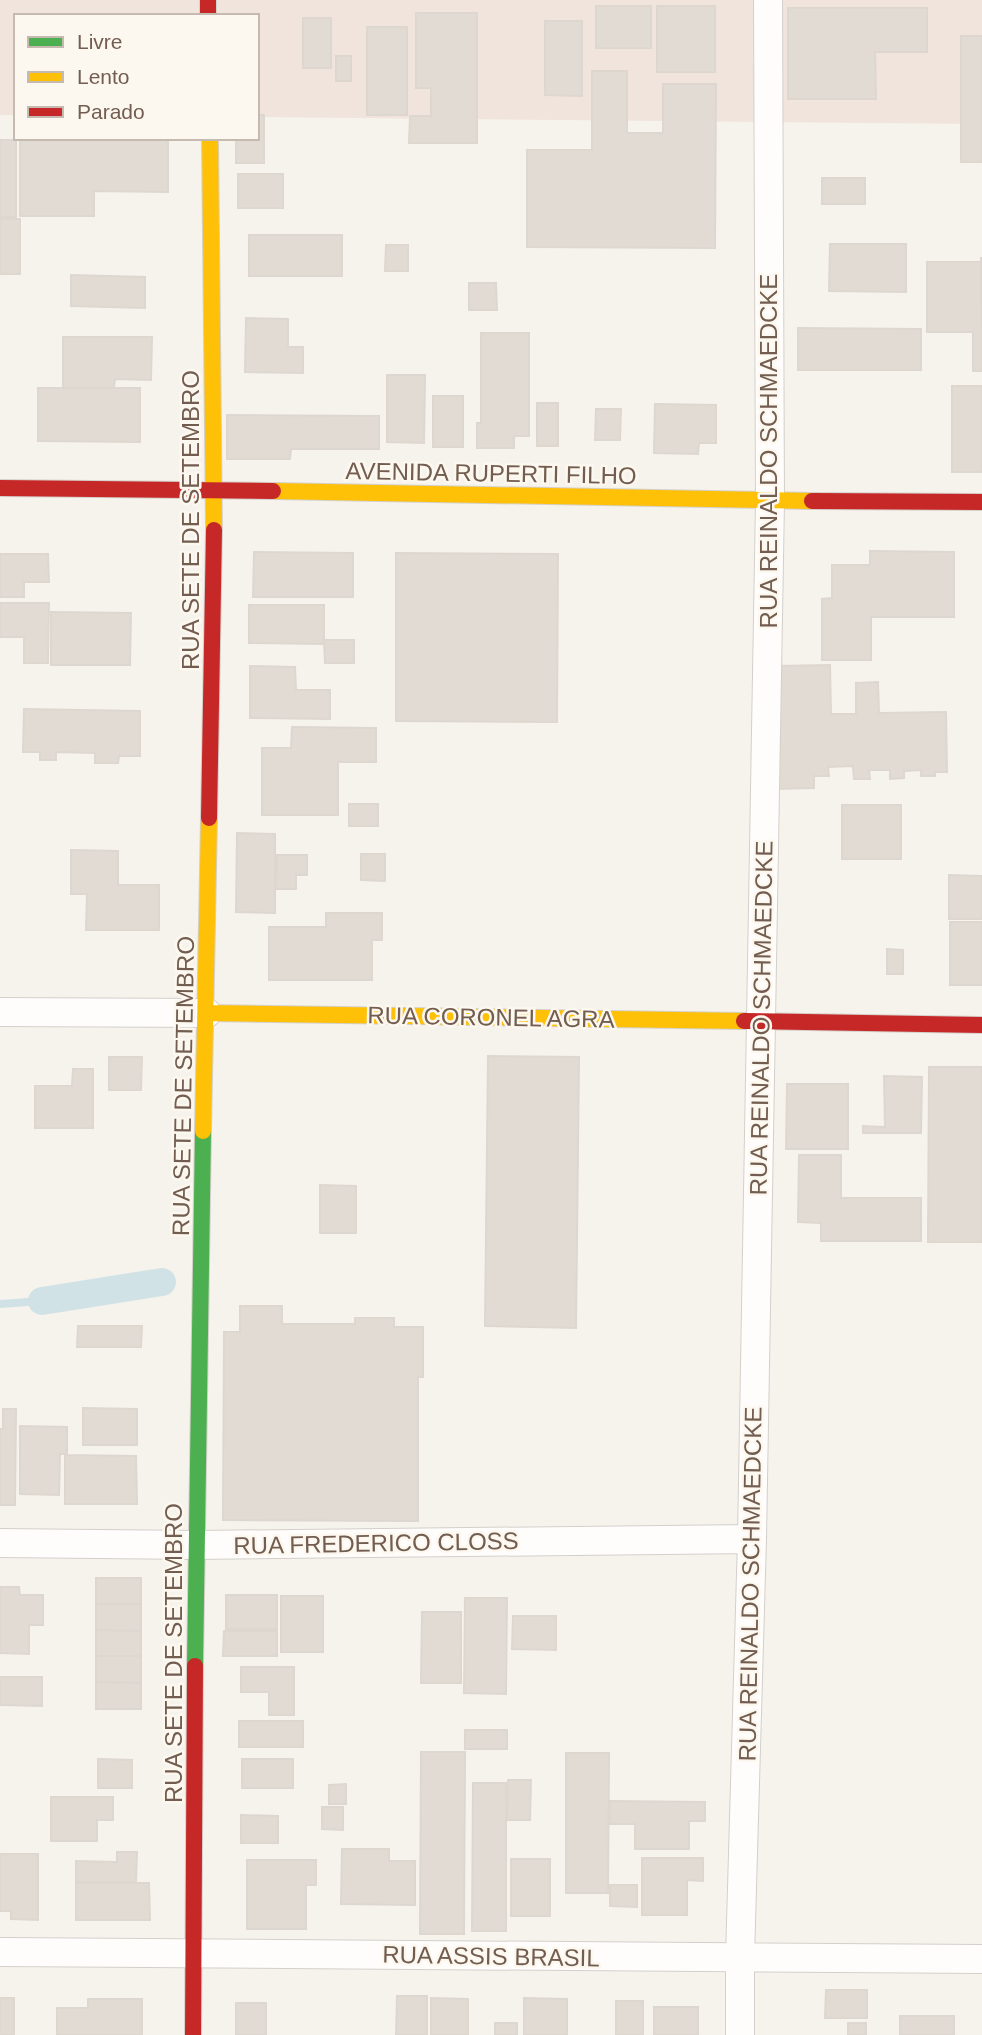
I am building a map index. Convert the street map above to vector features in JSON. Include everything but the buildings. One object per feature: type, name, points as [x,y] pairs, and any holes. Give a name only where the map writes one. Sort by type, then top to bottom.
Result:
[{"type":"street","name":"RUA REINALDO SCHMAEDCKE","points":[[740,2035],[752,1539],[770,502],[768,0]]},
{"type":"street","name":"RUA SETE DE SETEMBRO","points":[[193,2035],[196,1545],[215,489],[210,140]]},
{"type":"street","name":"AVENIDA RUPERTI FILHO","points":[[0,488],[215,489],[770,502],[982,502]]},
{"type":"street","name":"RUA CORONEL AGRA","points":[[0,1012],[982,1025]]},
{"type":"street","name":"RUA FREDERICO CLOSS","points":[[0,1543],[196,1545],[752,1539]]},
{"type":"street","name":"RUA ASSIS BRASIL","points":[[0,1952],[982,1959]]},
{"type":"shaded area","points":[[0,0],[982,0],[982,124],[259,117],[259,14],[14,14],[14,115],[0,115]]},
{"type":"waterway","points":[[42,1301],[162,1282]]},
{"type":"waterway","points":[[0,1304],[42,1301]]},
{"type":"traffic: fast","points":[[195,1666],[203,1131]]},
{"type":"traffic: slow","points":[[210,140],[214,530]]},
{"type":"traffic: slow","points":[[273,491],[812,501]]},
{"type":"traffic: slow","points":[[203,1131],[209,818]]},
{"type":"traffic: slow","points":[[207,1013],[744,1021]]},
{"type":"traffic: jam","points":[[208,0],[208,14]]},
{"type":"traffic: jam","points":[[0,488],[273,491]]},
{"type":"traffic: jam","points":[[812,501],[982,502]]},
{"type":"traffic: jam","points":[[209,818],[214,530]]},
{"type":"traffic: jam","points":[[744,1021],[982,1025]]},
{"type":"traffic: jam","points":[[193,2035],[195,1666]]}]
